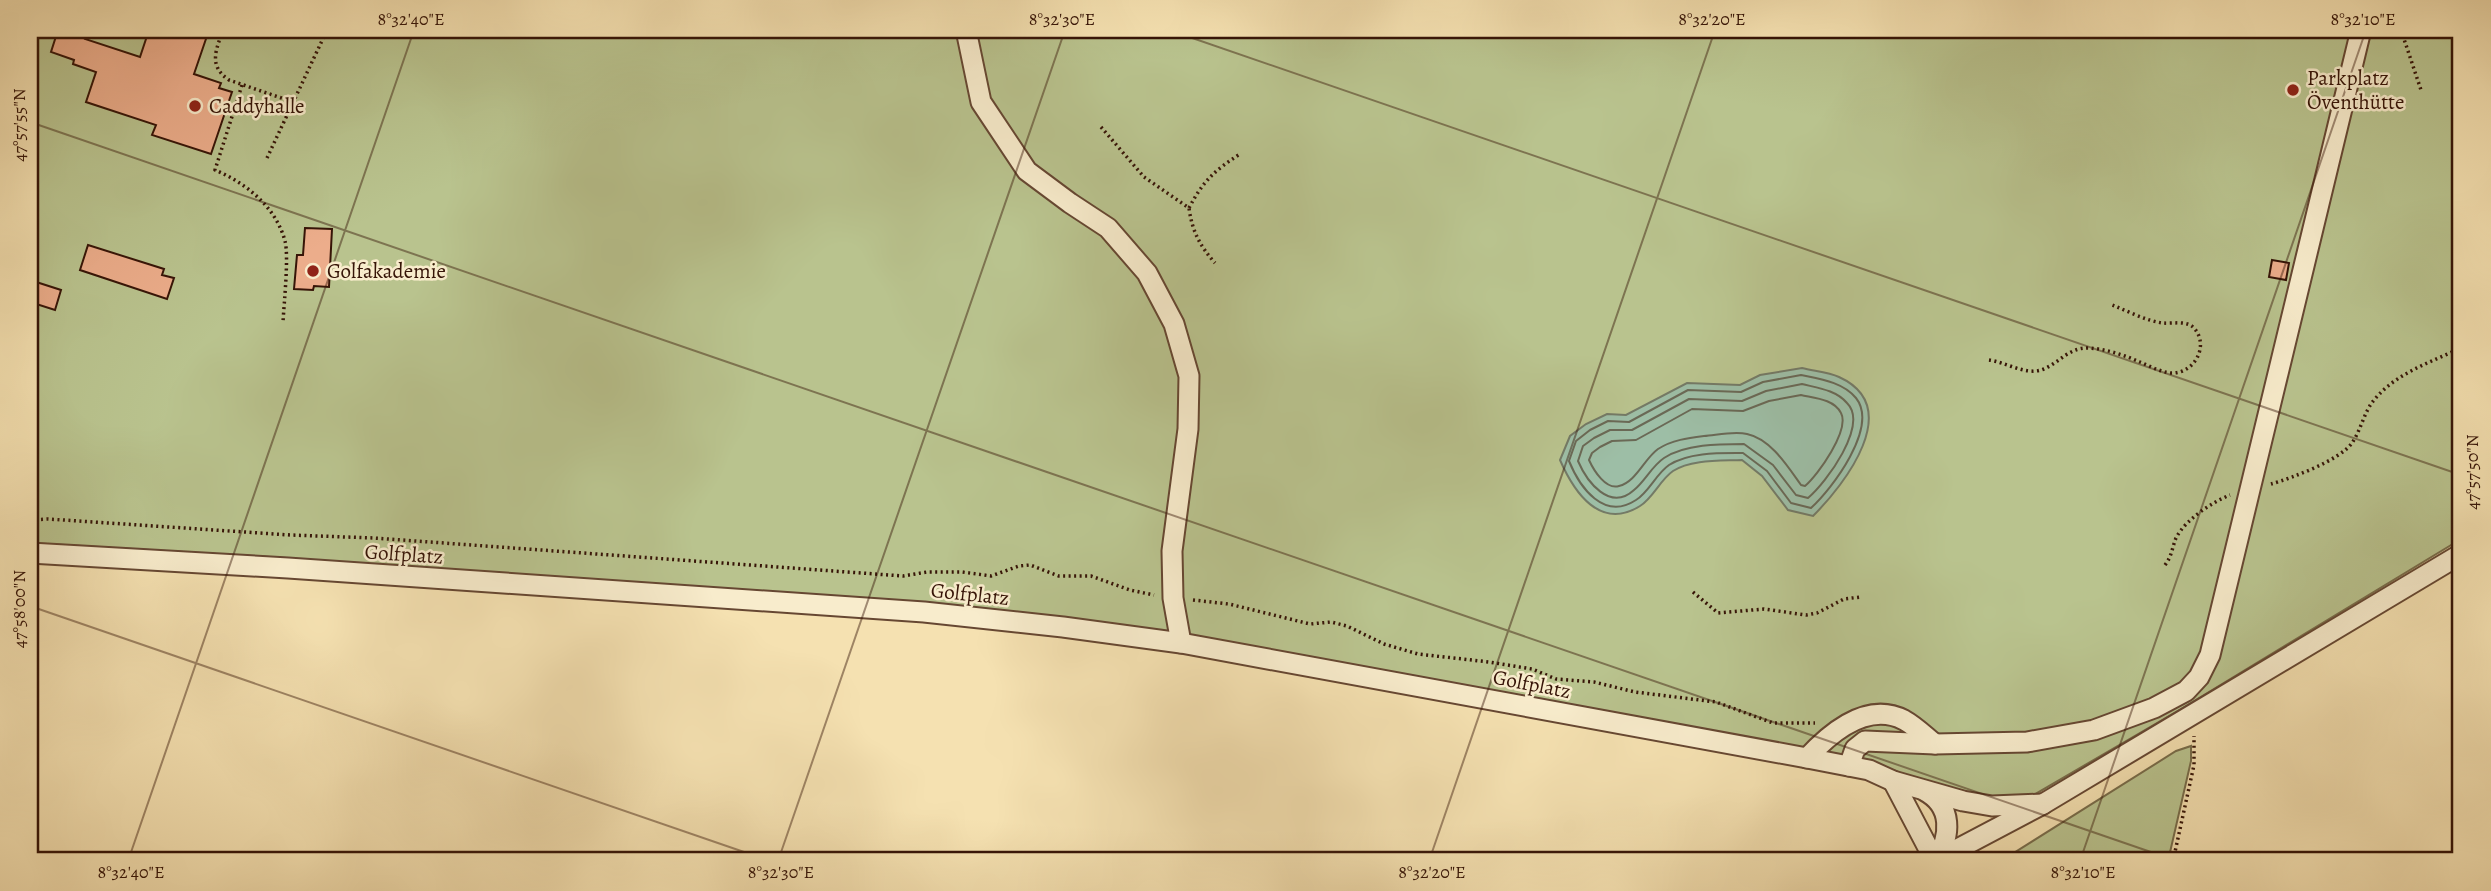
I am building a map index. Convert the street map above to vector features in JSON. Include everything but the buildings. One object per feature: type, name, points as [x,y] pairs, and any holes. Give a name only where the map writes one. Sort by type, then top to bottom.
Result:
[{"type":"street","points":[[966,30],[981,102],[1027,171],[1108,228],[1147,273],[1174,324],[1189,376],[1188,429],[1172,551],[1173,598],[1181,643]]},
{"type":"street","points":[[1849,766],[1855,749],[1865,741],[1935,744],[2027,741],[2094,730],[2154,708],[2186,691],[2199,677],[2210,655],[2361,30]]},
{"type":"street","name":"Golfplatz","points":[[30,553],[924,612],[1063,627],[1181,643],[1849,766],[1963,801],[1992,806],[2043,804]]},
{"type":"street","points":[[1935,861],[2043,804],[2461,554]]},
{"type":"street","points":[[1807,758],[1823,740],[1848,723],[1877,714],[1902,719],[1935,744]]},
{"type":"street","points":[[1893,780],[1935,861]]},
{"type":"street","points":[[1920,789],[1933,795],[1948,820],[1946,841],[1935,861]]},
{"type":"path","points":[[223,30],[214,57],[215,64],[223,75],[242,85],[293,102]]},
{"type":"path","points":[[267,158],[327,30]]},
{"type":"path","points":[[2401,30],[2421,90]]},
{"type":"path","points":[[242,85],[215,170],[231,176],[252,191],[274,216],[286,242],[283,322]]},
{"type":"path","points":[[1101,127],[1144,177],[1189,208]]},
{"type":"path","points":[[1215,263],[1192,229],[1189,208],[1208,178],[1240,154]]},
{"type":"path","points":[[1989,360],[2023,370],[2043,370],[2078,347],[2118,353],[2168,373],[2180,372],[2194,365],[2200,344],[2195,328],[2187,323],[2155,322],[2112,305]]},
{"type":"path","points":[[2165,565],[2172,555],[2176,537],[2188,523],[2227,495],[2289,479],[2327,461],[2351,445],[2373,401],[2401,376],[2461,348]]},
{"type":"path","points":[[1693,593],[1718,613],[1763,609],[1806,615],[1817,613],[1844,599],[1861,597]]},
{"type":"path","points":[[2173,861],[2194,765],[2193,730],[2187,718]]},
{"type":"shaded area","points":[[30,30],[2461,30],[2461,539],[2032,796],[1993,800],[1181,635],[286,558],[30,543]]},
{"type":"shaded area","points":[[2191,746],[2191,761],[2168,861],[2001,861],[2176,751]]},
{"type":"water","points":[[1802,368],[1839,377],[1858,390],[1867,407],[1868,426],[1863,446],[1840,485],[1813,516],[1788,510],[1762,476],[1742,460],[1706,461],[1680,467],[1668,475],[1640,506],[1626,513],[1613,514],[1601,511],[1581,495],[1560,460],[1570,436],[1586,424],[1607,414],[1626,415],[1687,383],[1740,385],[1760,375]]},
{"type":"place","name":"Parkplatz Öventhütte","points":[[2293,90]]},
{"type":"place","name":"Caddyhalle","points":[[195,106]]},
{"type":"place","name":"Golfakademie","points":[[313,271]]}]
